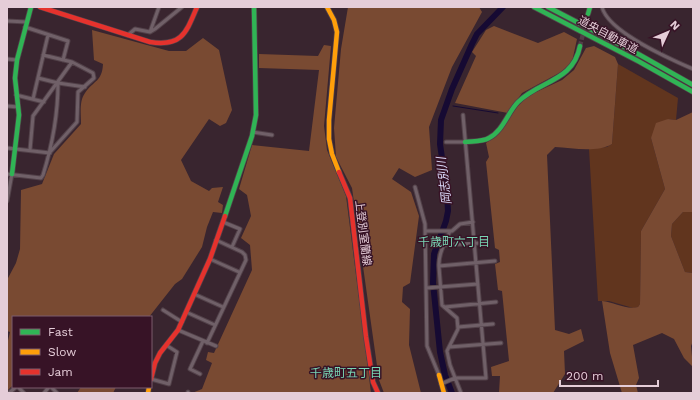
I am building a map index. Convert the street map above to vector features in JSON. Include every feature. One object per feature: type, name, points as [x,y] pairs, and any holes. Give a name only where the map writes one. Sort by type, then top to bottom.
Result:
[{"type":"main road","points":[[10,174],[19,115],[15,78],[17,60],[32,7]]},
{"type":"main road","points":[[40,7],[157,44],[172,43],[180,38],[188,29],[197,7]]},
{"type":"main road","points":[[152,375],[155,363],[160,353],[178,330],[182,322],[210,259],[253,132],[256,109],[254,7]]},
{"type":"main road","name":"上登別室蘭線","points":[[327,7],[334,20],[337,32],[329,120],[329,140],[332,154],[350,198],[366,337],[373,382],[378,393]]},
{"type":"main road","name":"道央自動車道","points":[[534,7],[638,61],[693,92]]},
{"type":"main road","name":"道央自動車道","points":[[548,7],[640,55],[693,85]]},
{"type":"main road","points":[[588,14],[590,7]]},
{"type":"main road","points":[[465,142],[484,140],[494,135],[523,97],[564,75],[576,60],[580,46]]},
{"type":"main road","points":[[439,375],[443,383],[444,393]]},
{"type":"street","points":[[150,32],[159,7]]},
{"type":"street","points":[[128,35],[135,29],[150,32],[182,7]]},
{"type":"street","points":[[602,7],[606,16],[624,33],[655,51],[693,69]]},
{"type":"street","points":[[7,21],[26,25],[48,35],[68,41],[63,60]]},
{"type":"street","points":[[33,99],[48,35]]},
{"type":"street","points":[[43,55],[72,62],[94,73],[94,78],[78,92],[76,122],[50,153]]},
{"type":"street","points":[[7,59],[17,60]]},
{"type":"street","points":[[30,150],[33,116],[72,62]]},
{"type":"street","points":[[38,78],[85,87]]},
{"type":"street","points":[[7,200],[10,174],[41,178],[50,153],[58,83]]},
{"type":"street","points":[[16,95],[44,102]]},
{"type":"street","points":[[7,106],[18,107]]},
{"type":"street","points":[[443,383],[454,378],[486,378],[463,116]]},
{"type":"street","points":[[253,132],[272,135]]},
{"type":"street","points":[[446,142],[465,142]]},
{"type":"street","points":[[7,148],[50,153]]},
{"type":"street","points":[[415,187],[425,222],[426,231],[428,288],[427,346],[439,375]]},
{"type":"street","points":[[222,222],[240,229],[232,247]]},
{"type":"street","points":[[461,393],[454,378],[447,351],[455,337],[458,327],[457,318],[442,305],[439,266],[441,251],[450,231],[460,224],[473,222]]},
{"type":"street","points":[[426,231],[450,231]]},
{"type":"street","points":[[207,343],[246,257],[243,253],[216,240]]},
{"type":"street","points":[[444,245],[481,243]]},
{"type":"street","points":[[210,259],[239,272]]},
{"type":"street","points":[[439,266],[495,261]]},
{"type":"street","points":[[428,288],[478,284]]},
{"type":"street","points":[[194,294],[223,308]]},
{"type":"street","points":[[445,307],[496,302]]},
{"type":"street","points":[[163,310],[182,322]]},
{"type":"street","points":[[186,312],[215,325]]},
{"type":"street","points":[[458,327],[493,324]]},
{"type":"street","points":[[178,330],[216,346]]},
{"type":"street","points":[[200,374],[190,369],[203,341]]},
{"type":"street","points":[[449,348],[501,343]]},
{"type":"street","points":[[152,379],[169,384],[177,352],[166,345]]},
{"type":"shaded area","points":[[348,7],[479,7],[482,12],[452,67],[429,127],[432,170],[415,177],[399,168],[392,179],[411,192],[419,216],[410,283],[403,287],[402,302],[410,309],[409,345],[421,393],[384,393],[379,380],[352,188],[336,157],[334,128],[341,49]]},
{"type":"shaded area","points":[[494,26],[538,43],[564,32],[577,39],[572,62],[561,72],[522,93],[508,113],[455,103],[476,56],[472,52],[486,30]]},
{"type":"shaded area","points":[[92,30],[169,51],[186,51],[203,38],[219,50],[232,110],[226,123],[220,126],[209,119],[181,160],[191,181],[209,191],[212,188],[223,187],[218,202],[223,205],[222,213],[213,212],[207,227],[202,247],[182,279],[175,284],[150,316],[12,316],[12,386],[7,391],[7,345],[10,332],[7,331],[7,280],[16,263],[20,249],[21,190],[42,184],[54,154],[81,124],[83,96],[99,78],[102,70],[103,64],[94,60]]},
{"type":"shaded area","points":[[324,45],[331,46],[324,126],[327,150],[346,196],[371,393],[192,393],[202,389],[212,363],[206,360],[208,352],[214,353],[252,270],[250,245],[241,238],[251,216],[247,195],[239,189],[252,145],[309,151],[319,70],[259,68],[259,54],[318,56]]},
{"type":"shaded area","points":[[594,46],[615,57],[618,64],[612,144],[606,147],[592,149],[555,147],[547,155],[555,330],[569,334],[581,329],[584,341],[564,351],[565,374],[553,393],[499,393],[500,376],[492,376],[491,367],[509,361],[502,291],[498,290],[495,264],[500,262],[499,250],[495,248],[486,162],[489,157],[486,143],[496,136],[518,106],[526,98],[562,80],[574,70],[586,48]]},
{"type":"shaded area","points":[[618,64],[678,98],[676,120],[668,119],[651,138],[665,189],[641,231],[640,304],[638,307],[633,308],[609,301],[598,301],[589,149],[607,147],[612,144]]},
{"type":"shaded area","points":[[693,112],[693,212],[683,212],[672,224],[671,236],[685,272],[693,273],[693,341],[691,346],[693,367],[684,358],[674,339],[662,333],[633,345],[639,378],[636,385],[638,393],[622,393],[610,353],[602,301],[634,308],[638,307],[640,304],[641,231],[665,189],[651,138],[656,123],[668,119],[676,120]]},
{"type":"shaded area","points":[[683,212],[693,212],[693,273],[685,272],[671,236],[672,224]]},
{"type":"shaded area","points":[[80,388],[116,388],[113,393],[77,393]]},
{"type":"waterway","name":"岡志別川","points":[[452,393],[445,375],[440,352],[433,283],[434,254],[448,211],[440,144],[441,120],[452,89],[477,34],[503,7]]},
{"type":"waterway","points":[[453,106],[498,113]]},
{"type":"tunnel","points":[[580,46],[588,14]]},
{"type":"traffic: fast","points":[[12,174],[19,115],[15,78],[17,60],[31,7]]},
{"type":"traffic: fast","points":[[225,216],[252,136],[256,115],[254,7]]},
{"type":"traffic: fast","points":[[534,7],[638,61],[693,92]]},
{"type":"traffic: fast","points":[[548,7],[640,55],[693,85]]},
{"type":"traffic: fast","points":[[588,14],[590,7]]},
{"type":"traffic: fast","points":[[465,142],[483,140],[494,135],[518,102],[536,89],[563,74],[570,67],[576,58],[580,46]]},
{"type":"traffic: slow","points":[[327,7],[334,20],[337,32],[329,120],[329,139],[332,154],[339,172]]},
{"type":"traffic: slow","points":[[439,375],[444,393]]},
{"type":"traffic: slow","points":[[148,393],[149,388]]},
{"type":"traffic: jam","points":[[40,7],[150,42],[161,43],[176,40],[181,36],[190,24],[197,7]]},
{"type":"traffic: jam","points":[[339,172],[350,198],[366,337],[373,382],[378,393]]},
{"type":"traffic: jam","points":[[152,375],[155,363],[160,353],[178,330],[210,259],[225,216]]},
{"type":"district","name":"千歳町六丁目","points":[[454,242]]},
{"type":"district","name":"千歳町五丁目","points":[[346,373]]}]
